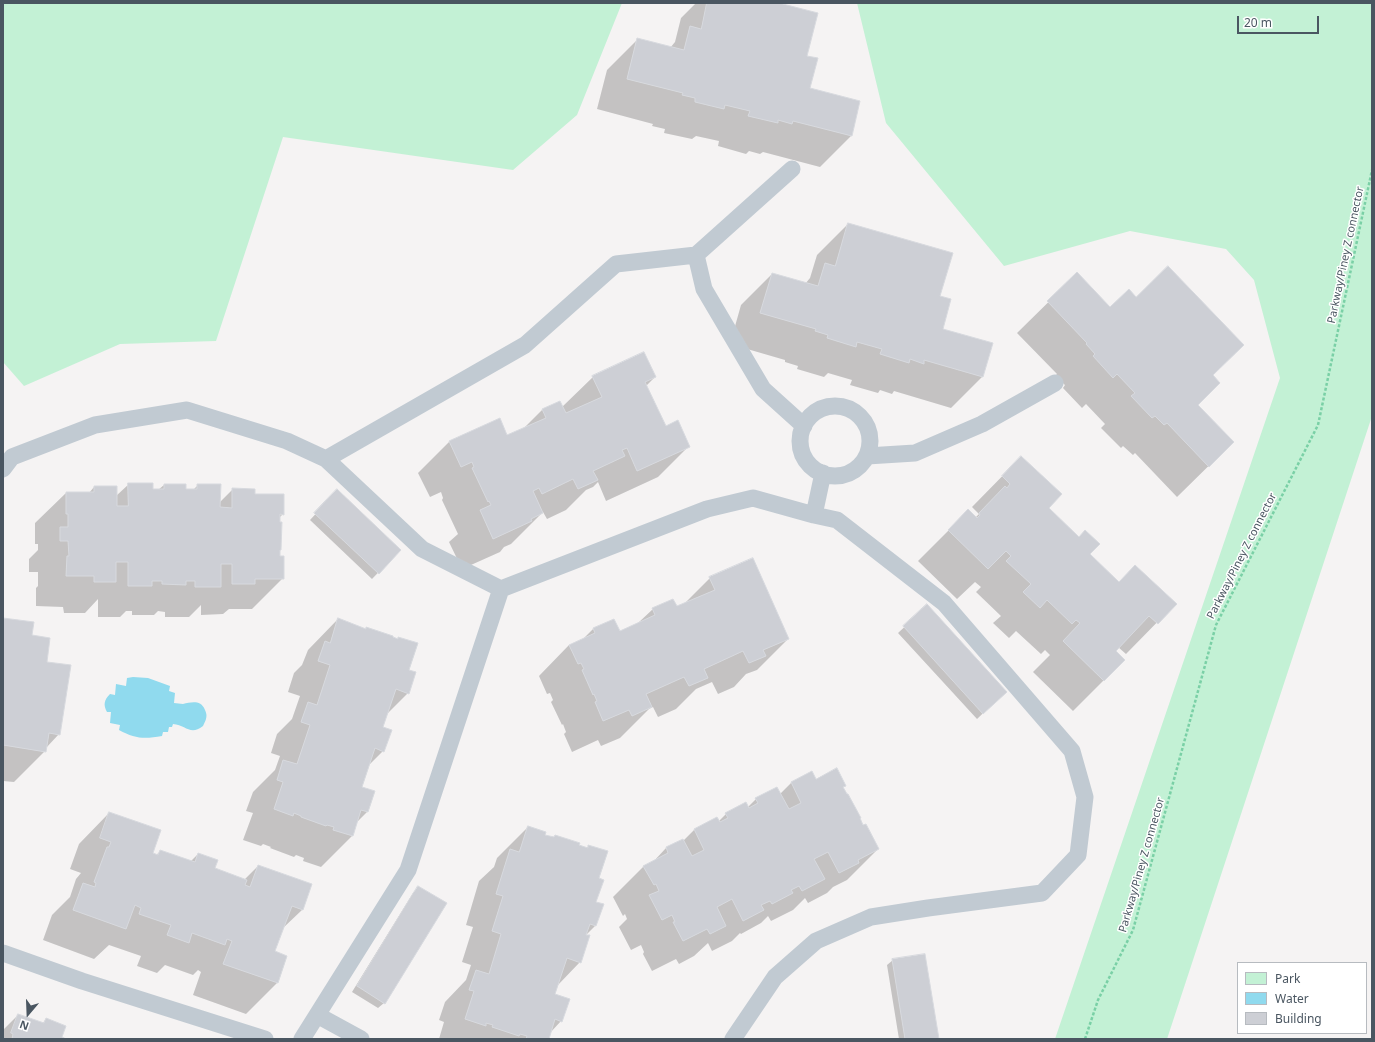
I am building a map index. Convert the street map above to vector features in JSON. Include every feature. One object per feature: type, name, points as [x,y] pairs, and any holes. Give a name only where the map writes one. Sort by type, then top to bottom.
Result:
[{"type":"lane","points":[[326,459],[524,345],[616,264],[696,255],[792,169]]},
{"type":"lane","points":[[696,255],[704,289],[763,389],[804,426]]},
{"type":"lane","points":[[867,456],[915,453],[982,424],[1055,383]]},
{"type":"lane","points":[[832,406],[844,407],[855,412],[864,421],[869,432],[870,444],[867,456],[853,471],[843,475],[833,476],[823,473],[813,468],[805,459],[801,448],[800,437],[804,426],[810,416],[820,409],[832,406]]},
{"type":"lane","points":[[3,469],[12,456],[94,425],[187,410],[287,441],[326,459],[422,549],[501,589],[707,509],[753,498],[837,520],[944,603],[1072,751],[1085,797],[1078,855],[1042,893],[871,917],[816,941],[775,977],[733,1039]]},
{"type":"lane","points":[[814,515],[823,473]]},
{"type":"lane","points":[[302,1039],[408,870],[501,589]]},
{"type":"lane","points":[[3,953],[82,981],[265,1039]]},
{"type":"lane","points":[[317,1015],[361,1039]]},
{"type":"path","name":"Parkway/Piney Z connector","points":[[1085,1039],[1098,1000],[1133,930],[1216,625],[1318,425],[1372,170]]},
{"type":"green space","points":[[3,3],[622,3],[577,115],[513,170],[283,137],[216,341],[120,344],[24,386],[3,362]]},
{"type":"green space","points":[[857,3],[1372,3],[1372,416],[1167,1039],[1055,1039],[1280,378],[1254,280],[1226,249],[1130,231],[1004,266],[886,123]]},
{"type":"water","points":[[127,678],[148,678],[170,686],[169,691],[175,693],[174,703],[199,703],[205,710],[206,714],[206,720],[203,726],[199,729],[191,730],[173,724],[172,727],[169,727],[168,732],[163,732],[162,736],[150,738],[135,737],[119,730],[120,725],[110,723],[111,712],[107,712],[105,707],[106,698],[110,694],[115,695],[116,684],[126,686]]},
{"type":"building","points":[[707,3],[779,3],[818,13],[807,56],[818,58],[810,88],[860,101],[852,136],[793,121],[792,124],[778,120],[778,123],[748,116],[750,111],[725,105],[724,109],[695,102],[695,98],[682,95],[683,93],[627,79],[637,38],[684,50],[690,26],[701,29]]},
{"type":"building","points":[[848,223],[953,253],[940,296],[951,299],[943,329],[993,343],[983,377],[924,360],[924,364],[910,359],[909,363],[880,354],[882,349],[857,342],[856,347],[827,338],[828,335],[815,331],[816,329],[760,313],[772,273],[818,286],[825,263],[835,266]]},
{"type":"building","points":[[1168,266],[1244,345],[1213,375],[1220,383],[1198,405],[1234,442],[1209,467],[1167,423],[1164,425],[1155,416],[1152,418],[1131,396],[1135,393],[1117,374],[1113,378],[1093,356],[1095,354],[1086,344],[1087,343],[1047,301],[1077,272],[1110,307],[1129,289],[1136,297]]},
{"type":"building","points":[[644,352],[656,377],[645,382],[666,426],[678,420],[690,447],[637,471],[627,448],[622,450],[625,456],[593,471],[598,480],[578,489],[573,479],[542,494],[539,488],[533,491],[543,513],[531,519],[532,521],[493,539],[480,510],[491,505],[489,501],[488,502],[472,468],[474,467],[472,462],[461,467],[449,441],[500,418],[507,435],[546,418],[542,409],[560,401],[566,413],[602,397],[592,376]]},
{"type":"building","points":[[1021,456],[1062,494],[1049,508],[1079,537],[1085,530],[1100,544],[1090,554],[1119,582],[1135,565],[1177,604],[1158,624],[1149,616],[1116,651],[1125,660],[1104,681],[1063,641],[1080,623],[1076,620],[1072,624],[1047,600],[1040,608],[1023,592],[1031,584],[1006,561],[1011,556],[1006,551],[988,569],[948,530],[968,509],[977,518],[980,515],[979,513],[1005,486],[1007,488],[1010,484],[1002,476]]},
{"type":"building","points":[[128,483],[153,483],[153,489],[164,489],[164,484],[186,484],[186,489],[197,489],[197,484],[221,484],[220,507],[232,508],[232,488],[255,489],[255,494],[284,494],[284,515],[280,514],[280,522],[282,522],[280,556],[284,556],[284,579],[255,579],[255,584],[232,584],[232,564],[221,564],[221,587],[195,587],[195,581],[186,581],[186,585],[162,584],[162,581],[152,581],[152,586],[128,586],[128,562],[116,562],[116,582],[94,582],[94,576],[66,576],[67,556],[69,556],[68,541],[60,541],[60,527],[68,527],[68,514],[66,514],[66,492],[94,492],[94,486],[117,486],[117,506],[128,506]]},
{"type":"building","points":[[337,489],[401,550],[379,574],[314,513]]},
{"type":"building","points":[[753,558],[789,639],[763,650],[766,656],[749,663],[743,651],[704,669],[708,678],[689,686],[684,677],[646,694],[652,707],[632,716],[629,710],[603,721],[595,702],[597,701],[582,670],[584,669],[581,663],[578,664],[569,645],[595,633],[593,628],[614,619],[620,631],[655,615],[652,608],[673,599],[677,606],[715,590],[709,577]]},
{"type":"building","points":[[927,604],[1007,692],[983,714],[903,626]]},
{"type":"building","points":[[3,618],[34,622],[32,635],[50,638],[47,662],[71,665],[60,735],[49,733],[46,752],[3,745]]},
{"type":"building","points":[[338,618],[398,639],[398,637],[418,643],[409,670],[416,672],[409,694],[396,689],[383,727],[392,730],[384,752],[375,748],[362,787],[375,791],[368,812],[361,810],[353,836],[333,830],[334,827],[326,826],[294,813],[293,816],[274,809],[283,782],[277,780],[283,760],[297,764],[310,725],[301,722],[308,702],[317,705],[330,665],[318,661],[325,641],[330,643]]},
{"type":"building","points":[[837,768],[846,786],[843,787],[861,818],[863,825],[866,824],[879,849],[858,860],[859,863],[839,873],[828,852],[814,859],[825,879],[802,891],[799,886],[791,890],[793,893],[772,904],[770,901],[761,905],[764,910],[743,921],[732,899],[717,907],[726,926],[710,934],[707,929],[683,941],[673,922],[675,922],[672,915],[662,920],[649,895],[659,891],[656,884],[654,885],[643,866],[668,853],[666,847],[683,839],[692,856],[704,850],[694,829],[717,817],[720,822],[728,818],[725,813],[746,802],[749,808],[758,803],[755,798],[777,787],[789,809],[801,803],[791,782],[812,771],[816,779]]},
{"type":"building","points":[[109,812],[161,830],[153,853],[158,855],[160,850],[195,862],[198,853],[218,860],[215,868],[247,880],[245,885],[250,887],[258,865],[312,884],[303,910],[292,906],[275,951],[287,956],[278,983],[223,964],[232,941],[227,939],[225,945],[192,933],[189,943],[167,935],[171,925],[139,914],[141,908],[135,905],[126,929],[73,910],[83,883],[95,887],[96,883],[94,882],[107,847],[109,847],[111,842],[100,838]]},
{"type":"building","points":[[528,826],[546,832],[545,835],[554,837],[555,835],[580,843],[579,845],[588,848],[588,845],[608,851],[599,878],[604,880],[596,902],[604,904],[596,926],[590,924],[586,935],[590,935],[581,963],[567,958],[555,994],[570,999],[562,1022],[555,1019],[549,1039],[526,1039],[527,1036],[520,1034],[519,1036],[492,1027],[493,1025],[486,1023],[486,1026],[465,1019],[474,991],[469,990],[476,970],[489,974],[501,934],[492,931],[503,896],[496,894],[510,849],[519,852]]},
{"type":"building","points":[[418,886],[447,903],[385,1004],[357,986]]},
{"type":"building","points":[[925,954],[939,1039],[905,1039],[892,959]]},
{"type":"building","points":[[18,1014],[44,1023],[46,1018],[66,1026],[62,1037],[66,1039],[12,1039],[13,1034],[11,1033]]}]
